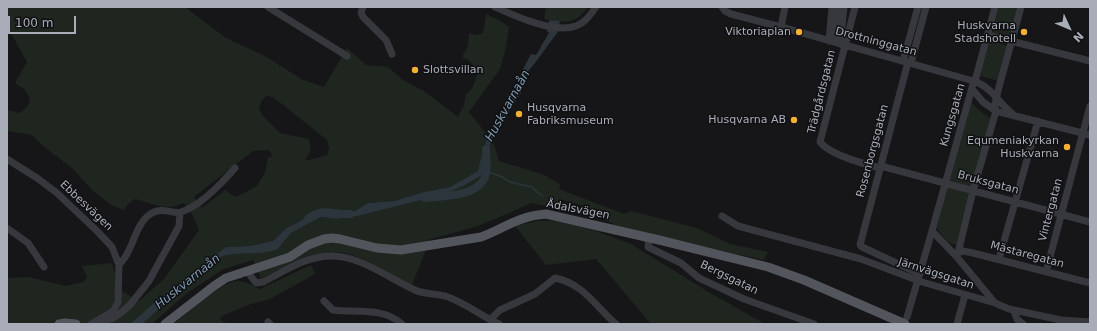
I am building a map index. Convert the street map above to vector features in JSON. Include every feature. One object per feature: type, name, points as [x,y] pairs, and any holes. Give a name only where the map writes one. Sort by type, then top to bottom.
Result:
[{"type":"main road","name":"Ådalsvägen","points":[[165,324],[221,281],[290,257],[308,245],[324,239],[336,238],[377,248],[401,250],[480,237],[492,233],[520,218],[546,214],[768,267],[906,320]]},
{"type":"main road","points":[[59,324],[76,324]]},
{"type":"street","points":[[268,7],[347,56]]},
{"type":"street","points":[[363,7],[361,12],[363,17],[386,40],[392,54]]},
{"type":"street","points":[[495,7],[522,19],[541,24],[572,27],[587,19],[596,7]]},
{"type":"street","name":"Drottninggatan","points":[[722,7],[725,11],[731,14],[907,62],[972,84],[987,87],[995,93],[994,105]]},
{"type":"street","points":[[781,27],[785,7]]},
{"type":"street","points":[[832,7],[837,43]]},
{"type":"street","points":[[837,43],[838,7]]},
{"type":"street","points":[[837,43],[845,7],[855,8]]},
{"type":"street","points":[[907,62],[914,19],[918,7]]},
{"type":"street","name":"Rosenborgsgatan","points":[[919,277],[860,245],[907,62],[926,7]]},
{"type":"street","name":"Kungsgatan","points":[[906,320],[995,7]]},
{"type":"street","points":[[957,255],[994,105],[1021,7]]},
{"type":"street","name":"Trädgårdsgatan","points":[[855,8],[837,43],[820,142],[831,150],[865,164],[880,167]]},
{"type":"street","points":[[914,19],[922,21]]},
{"type":"street","points":[[987,35],[1090,61]]},
{"type":"street","name":"Drottninggatan","points":[[972,84],[978,97],[1015,116],[1086,134]]},
{"type":"street","name":"Drottninggatan","points":[[994,105],[1015,116]]},
{"type":"street","name":"Vintergatan","points":[[1046,272],[1061,214],[1086,134],[1090,106]]},
{"type":"street","points":[[999,259],[1038,121]]},
{"type":"street","name":"Ebbesvägen","points":[[7,159],[57,193],[112,247],[119,265],[118,302],[116,307],[110,313],[92,323]]},
{"type":"street","name":"Bruksgatan","points":[[880,167],[1090,222]]},
{"type":"street","points":[[119,265],[128,254],[142,224],[148,215],[162,210],[180,213],[203,199],[226,179],[235,168]]},
{"type":"street","points":[[92,323],[102,322],[114,318],[130,306],[145,287],[157,268],[179,226],[180,213]]},
{"type":"street","name":"Järnvägsgatan","points":[[722,216],[738,226],[861,259],[919,277],[965,295],[1016,311],[1061,320],[1090,322]]},
{"type":"street","points":[[7,228],[28,243],[44,267]]},
{"type":"street","points":[[932,231],[957,255],[994,304]]},
{"type":"street","name":"Bergsgatan","points":[[649,238],[648,247],[681,263],[699,278],[744,300],[814,324]]},
{"type":"street","name":"Mästaregatan","points":[[957,255],[963,252],[973,253],[1090,283]]},
{"type":"street","points":[[247,271],[256,282],[263,282],[313,258],[331,256],[346,257],[418,291],[447,296],[499,324]]},
{"type":"street","points":[[490,320],[500,310],[536,294],[555,278],[584,291],[602,312],[616,324]]},
{"type":"street","points":[[957,324],[965,295]]},
{"type":"street","points":[[324,301],[333,310],[381,312],[402,324]]},
{"type":"street","points":[[1016,311],[1015,314],[1017,319],[1023,324]]},
{"type":"shaded area","points":[[7,7],[185,7],[226,38],[265,56],[303,80],[324,87],[347,48],[366,65],[388,67],[403,80],[424,91],[458,117],[464,105],[466,94],[472,89],[477,75],[474,66],[462,57],[468,46],[469,33],[476,35],[483,33],[486,14],[509,27],[506,48],[500,69],[469,112],[488,136],[484,145],[479,171],[450,187],[424,192],[394,201],[368,203],[355,211],[308,216],[286,228],[273,241],[249,246],[226,247],[155,302],[130,324],[7,324],[7,278],[28,277],[66,286],[83,282],[87,277],[82,266],[112,263],[116,277],[115,287],[139,301],[164,279],[199,230],[192,214],[184,203],[177,206],[165,207],[135,199],[129,203],[124,210],[111,205],[93,191],[72,168],[43,146],[32,135],[7,131],[7,110],[19,113],[21,112],[27,107],[30,98],[24,89],[15,83],[27,62],[13,37],[7,30]],"holes":[[[266,96],[273,97],[327,140],[329,148],[327,155],[305,161],[311,150],[309,139],[280,133],[262,115],[259,109],[261,102]],[[269,150],[273,157],[268,157],[265,172],[257,186],[236,197],[225,190],[202,208],[194,197],[253,151]]]},
{"type":"shaded area","points":[[546,7],[588,7],[583,13],[573,20],[563,22],[544,19]]},
{"type":"shaded area","points":[[999,7],[1018,7],[1010,38],[992,33]]},
{"type":"shaded area","points":[[990,40],[1008,46],[999,81],[980,76]]},
{"type":"shaded area","points":[[970,101],[991,119],[971,187],[949,180]]},
{"type":"shaded area","points":[[493,141],[499,161],[542,174],[560,184],[559,189],[624,214],[631,211],[697,228],[730,244],[768,252],[764,260],[707,248],[614,225],[613,223],[594,216],[584,206],[559,199],[562,209],[531,203],[478,226],[428,240],[424,255],[412,285],[367,261],[339,252],[299,261],[261,279],[253,260],[224,269],[187,293],[152,324],[142,324],[210,264],[223,256],[277,250],[291,233],[321,217],[337,219],[358,216],[445,194],[463,186],[479,177],[485,171],[486,159]]},
{"type":"shaded area","points":[[947,186],[971,193],[956,245],[947,241],[937,228]]},
{"type":"shaded area","points":[[537,221],[555,221],[590,229],[631,244],[707,291],[765,324],[651,324],[596,259],[546,265],[515,226]]},
{"type":"shaded area","points":[[311,265],[315,274],[270,299],[248,305],[222,316],[220,320],[228,324],[174,324],[205,299],[230,283],[242,281],[260,289]]},
{"type":"water","name":"Huskvarnaån","points":[[549,20],[560,21],[557,33],[529,70],[521,93],[496,128],[486,159],[485,171],[479,177],[445,194],[358,216],[337,219],[321,217],[291,233],[277,250],[261,253],[223,256],[210,264],[142,324],[130,324],[155,302],[226,247],[249,246],[273,241],[286,228],[308,216],[329,211],[336,214],[355,211],[368,203],[394,201],[424,192],[450,187],[478,171],[488,135],[506,108],[531,54],[536,55],[549,33],[547,31]]},
{"type":"waterway","name":"Huskvarnaån","points":[[425,198],[449,196],[467,192],[481,184],[485,177],[486,171],[486,149]]},
{"type":"waterway","points":[[486,171],[502,177],[510,182],[532,187],[543,196]]},
{"type":"waterway","name":"Huskvarnaån","points":[[308,219],[313,215],[323,212],[350,214]]},
{"type":"place","name":"Viktoriaplan","points":[[799,32]]},
{"type":"place","name":"Huskvarna Stadshotell","points":[[1024,32]]},
{"type":"place","name":"Slottsvillan","points":[[415,70]]},
{"type":"place","name":"Husqvarna Fabriksmuseum","points":[[519,114]]},
{"type":"place","name":"Husqvarna AB","points":[[794,120]]},
{"type":"place","name":"Equmeniakyrkan Huskvarna","points":[[1067,147]]}]
